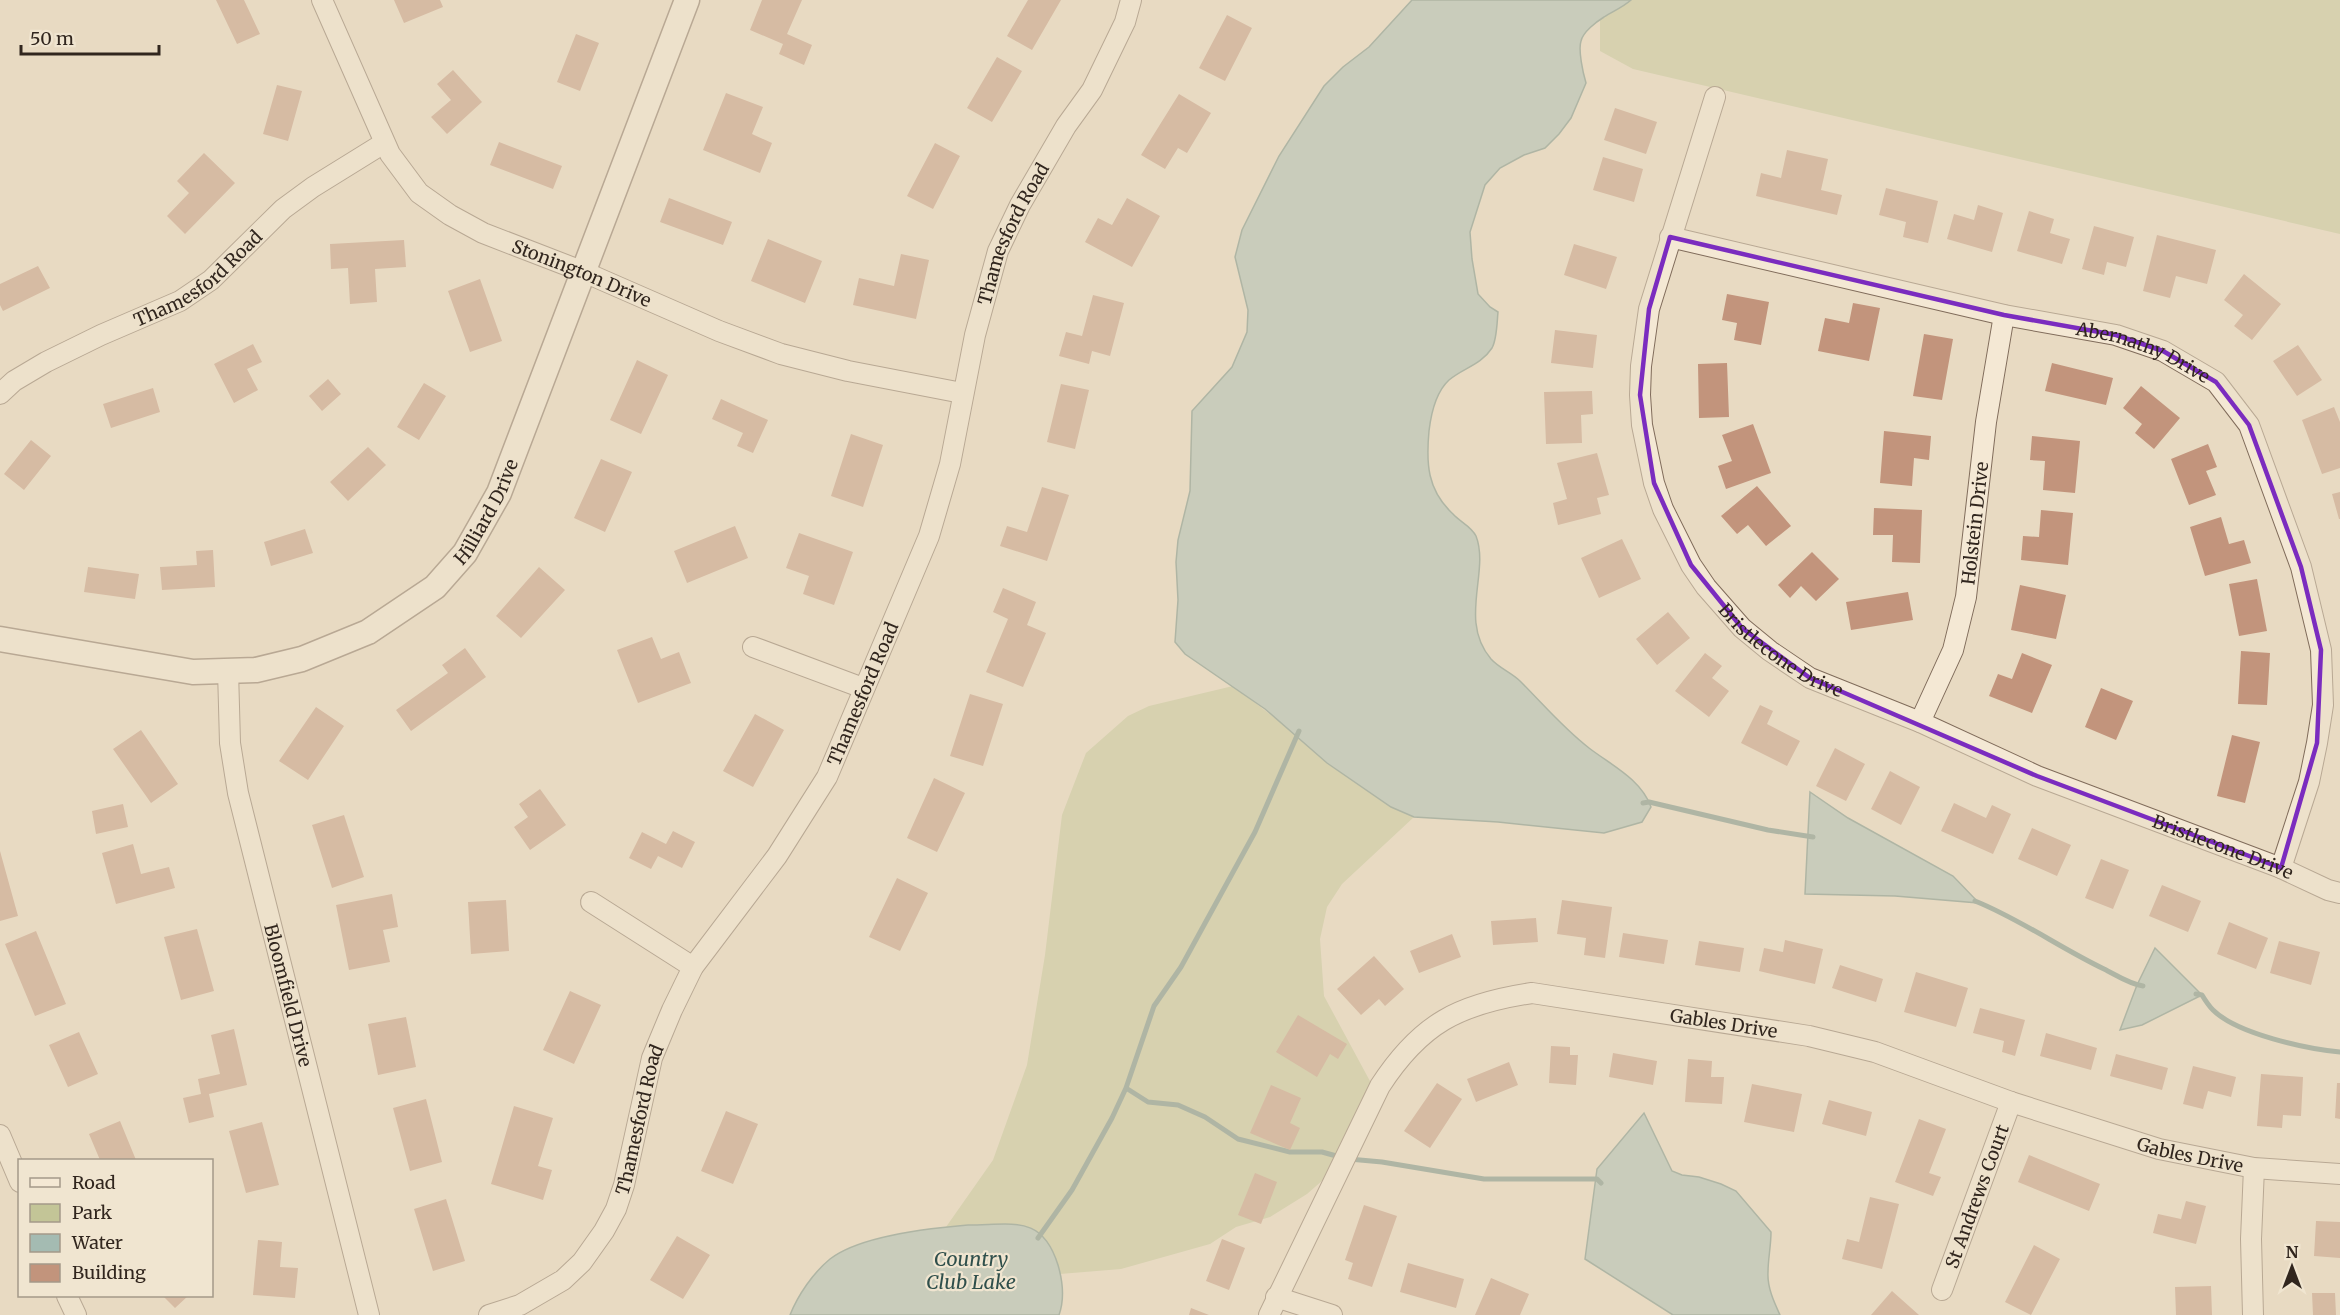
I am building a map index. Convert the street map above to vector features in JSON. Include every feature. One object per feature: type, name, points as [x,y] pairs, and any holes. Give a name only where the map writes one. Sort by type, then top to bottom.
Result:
[{"type":"street","name":"Stonington Drive","points":[[321,0],[347,54],[384,143],[404,175],[419,193],[450,215],[483,233],[584,272],[719,331],[781,354],[848,371],[962,393]]},
{"type":"street","name":"Hilliard Drive","points":[[0,639],[193,672],[280,666],[346,643],[390,620],[435,586],[452,570],[477,534],[499,493],[687,0]]},
{"type":"street","name":"Thamesford Road","points":[[489,1315],[520,1305],[563,1280],[582,1262],[616,1209],[624,1185],[652,1058],[693,967],[777,856],[826,777],[929,536],[950,464],[975,335],[998,251],[1066,126],[1092,90],[1125,22],[1131,0]]},
{"type":"street","name":"Bristlecone Drive","points":[[1715,98],[1649,309],[1641,366],[1641,405],[1642,425],[1654,483],[1664,509],[1691,565],[1721,605],[1742,628],[1770,651],[1810,678],[1920,722],[2037,776],[2281,868],[2328,890],[2340,893]]},
{"type":"street","name":"Thamesford Road","points":[[0,394],[14,381],[46,362],[101,334],[180,301],[211,280],[283,209],[313,187],[384,143]]},
{"type":"street","name":"Abernathy Drive","points":[[1670,237],[2004,315],[2116,334],[2163,351],[2216,382],[2249,425],[2301,567],[2321,650],[2323,705],[2317,743],[2309,782],[2281,868]]},
{"type":"street","name":"Holstein Drive","points":[[1920,722],[1953,650],[1966,597],[1986,422],[2004,315]]},
{"type":"street","points":[[753,647],[863,688]]},
{"type":"street","name":"Bloomfield Drive","points":[[228,670],[230,743],[238,792],[369,1315]]},
{"type":"street","points":[[591,902],[693,967]]},
{"type":"street","name":"Gables Drive","points":[[1272,1306],[1380,1086],[1392,1067],[1415,1042],[1448,1017],[1495,998],[1532,993],[1809,1036],[1875,1052],[2011,1102],[2148,1146],[2254,1168],[2340,1174]]},
{"type":"street","name":"St Andrews Court","points":[[1942,1290],[2011,1102]]},
{"type":"street","points":[[0,1135],[18,1177]]},
{"type":"street","points":[[2253,1315],[2251,1239],[2254,1168]]},
{"type":"street","points":[[67,1297],[76,1315]]},
{"type":"street","points":[[1272,1306],[1332,1315]]},
{"type":"highlighted area","points":[[1670,237],[2004,315],[2116,335],[2163,351],[2216,382],[2249,425],[2301,567],[2321,650],[2317,743],[2281,868],[2037,776],[1810,678],[1742,628],[1691,565],[1654,483],[1640,395],[1649,309]]},
{"type":"green space","points":[[1600,0],[2340,0],[2340,234],[1633,69],[1600,51]]},
{"type":"green space","points":[[1233,686],[1372,792],[1414,817],[1342,884],[1327,907],[1320,939],[1324,996],[1371,1083],[1347,1159],[1307,1194],[1270,1217],[1236,1227],[1210,1244],[1121,1269],[1060,1274],[1057,1262],[1017,1225],[946,1227],[993,1160],[1027,1065],[1045,955],[1062,815],[1086,753],[1128,716],[1149,706]]},
{"type":"water","points":[[1412,0],[1631,0],[1597,22],[1582,38],[1580,56],[1586,83],[1571,118],[1559,134],[1545,148],[1524,155],[1500,168],[1485,185],[1470,232],[1478,294],[1498,312],[1495,340],[1488,354],[1444,385],[1433,411],[1428,443],[1428,465],[1433,486],[1444,505],[1476,536],[1480,565],[1475,612],[1481,644],[1494,662],[1520,681],[1571,733],[1633,781],[1651,807],[1642,822],[1604,833],[1498,822],[1414,817],[1391,807],[1327,763],[1265,709],[1185,654],[1175,642],[1178,600],[1176,562],[1178,540],[1190,491],[1192,411],[1232,367],[1247,332],[1248,310],[1235,257],[1242,230],[1279,156],[1324,86],[1343,67],[1369,47]]},
{"type":"water","points":[[1810,792],[1848,818],[1953,876],[1979,903],[1895,896],[1805,894]]},
{"type":"water","points":[[2155,948],[2202,995],[2142,1025],[2120,1030],[2137,985]]},
{"type":"water","points":[[1644,1113],[1672,1171],[1699,1177],[1736,1191],[1771,1232],[1768,1278],[1771,1294],[1780,1315],[1673,1315],[1585,1259],[1597,1169]]},
{"type":"water","name":"Country Club Lake","points":[[1012,1224],[1034,1230],[1044,1237],[1058,1265],[1061,1278],[1063,1296],[1059,1315],[790,1315],[812,1278],[830,1259],[843,1251],[859,1244],[896,1235],[968,1225]]},
{"type":"building","points":[[216,0],[244,0],[260,34],[237,44]]},
{"type":"building","points":[[394,0],[440,0],[443,7],[404,23]]},
{"type":"building","points":[[762,0],[802,0],[787,34],[812,45],[804,65],[779,54],[783,44],[750,30]]},
{"type":"building","points":[[1028,0],[1061,0],[1032,50],[1007,36]]},
{"type":"building","points":[[1227,15],[1252,28],[1225,81],[1199,68]]},
{"type":"building","points":[[576,34],[599,43],[580,91],[557,82]]},
{"type":"building","points":[[997,57],[1022,71],[992,122],[967,108]]},
{"type":"building","points":[[453,70],[482,102],[447,134],[431,117],[451,100],[437,84]]},
{"type":"building","points":[[277,85],[302,91],[288,141],[263,134]]},
{"type":"building","points":[[726,93],[763,107],[752,134],[772,143],[760,173],[703,150]]},
{"type":"building","points":[[1179,94],[1211,113],[1187,153],[1178,148],[1165,169],[1141,155]]},
{"type":"building","points":[[1615,108],[1657,122],[1646,154],[1604,140]]},
{"type":"building","points":[[499,142],[562,166],[553,189],[490,165]]},
{"type":"building","points":[[935,143],[960,156],[933,209],[907,196]]},
{"type":"building","points":[[1787,150],[1828,159],[1821,190],[1842,195],[1837,215],[1756,196],[1761,173],[1781,178]]},
{"type":"building","points":[[204,153],[235,183],[185,234],[167,216],[189,193],[177,181]]},
{"type":"building","points":[[1603,157],[1643,169],[1634,202],[1593,190]]},
{"type":"building","points":[[1886,188],[1938,201],[1928,243],[1903,237],[1906,222],[1879,215]]},
{"type":"building","points":[[669,198],[732,222],[723,245],[660,222]]},
{"type":"building","points":[[1127,198],[1160,216],[1132,267],[1085,242],[1098,218],[1112,225]]},
{"type":"building","points":[[1978,205],[2003,213],[1992,252],[1947,239],[1954,214],[1974,220]]},
{"type":"building","points":[[2029,211],[2054,219],[2050,233],[2070,239],[2062,264],[2017,251]]},
{"type":"building","points":[[2094,226],[2134,237],[2126,267],[2107,262],[2104,275],[2082,269]]},
{"type":"building","points":[[2157,235],[2216,250],[2207,284],[2176,276],[2170,298],[2143,291]]},
{"type":"building","points":[[768,239],[822,261],[805,303],[751,281]]},
{"type":"building","points":[[404,240],[406,267],[375,269],[377,302],[350,304],[348,268],[331,269],[330,244]]},
{"type":"building","points":[[1574,244],[1617,257],[1606,289],[1564,275]]},
{"type":"building","points":[[901,254],[929,260],[916,319],[853,305],[859,278],[894,286]]},
{"type":"building","points":[[38,266],[50,288],[3,311],[0,305],[0,284]]},
{"type":"building","points":[[2244,274],[2281,304],[2252,340],[2234,326],[2243,315],[2224,300]]},
{"type":"building","points":[[480,279],[502,341],[470,352],[448,291]]},
{"type":"building","points":[[1727,294],[1769,302],[1761,345],[1734,340],[1737,323],[1722,320]]},
{"type":"building","points":[[1093,295],[1124,303],[1110,356],[1092,351],[1089,364],[1059,356],[1066,332],[1082,336]]},
{"type":"building","points":[[1853,303],[1880,308],[1869,361],[1818,351],[1825,318],[1849,323]]},
{"type":"building","points":[[1555,330],[1597,335],[1593,368],[1551,363]]},
{"type":"building","points":[[1924,334],[1953,339],[1942,400],[1913,396]]},
{"type":"building","points":[[253,344],[262,362],[247,369],[258,390],[234,403],[214,364]]},
{"type":"building","points":[[2298,345],[2322,380],[2297,396],[2273,361]]},
{"type":"building","points":[[637,360],[668,375],[641,434],[610,420]]},
{"type":"building","points":[[1727,363],[1729,417],[1699,418],[1698,364]]},
{"type":"building","points":[[2052,363],[2113,378],[2106,405],[2045,391]]},
{"type":"building","points":[[328,379],[341,394],[322,411],[309,396]]},
{"type":"building","points":[[424,383],[446,396],[419,440],[397,427]]},
{"type":"building","points":[[1061,384],[1089,390],[1075,449],[1047,442]]},
{"type":"building","points":[[2141,386],[2180,418],[2154,449],[2135,433],[2142,424],[2123,408]]},
{"type":"building","points":[[153,388],[160,412],[111,428],[103,404]]},
{"type":"building","points":[[1592,391],[1593,414],[1581,415],[1582,443],[1546,444],[1544,392]]},
{"type":"building","points":[[721,399],[768,420],[753,453],[737,446],[743,433],[712,419]]},
{"type":"building","points":[[2334,407],[2340,422],[2340,468],[2322,474],[2302,420]]},
{"type":"building","points":[[1753,424],[1771,473],[1726,489],[1718,466],[1732,461],[1722,435]]},
{"type":"building","points":[[1884,431],[1931,436],[1929,460],[1914,458],[1912,486],[1880,483]]},
{"type":"building","points":[[851,434],[883,445],[863,507],[831,496]]},
{"type":"building","points":[[2032,436],[2080,441],[2075,493],[2043,490],[2045,461],[2030,460]]},
{"type":"building","points":[[31,440],[51,456],[24,490],[4,474]]},
{"type":"building","points":[[2208,444],[2217,467],[2206,471],[2216,495],[2189,505],[2171,459]]},
{"type":"building","points":[[368,447],[386,465],[348,501],[330,482]]},
{"type":"building","points":[[1597,453],[1609,495],[1597,498],[1601,514],[1558,525],[1553,503],[1567,499],[1557,463]]},
{"type":"building","points":[[601,459],[632,472],[605,532],[574,518]]},
{"type":"building","points":[[1757,486],[1791,526],[1766,546],[1748,525],[1737,534],[1721,516]]},
{"type":"building","points":[[1042,487],[1069,495],[1047,561],[1000,546],[1007,526],[1027,532]]},
{"type":"building","points":[[2340,492],[2340,519],[2339,519],[2332,494]]},
{"type":"building","points":[[1874,508],[1922,510],[1920,563],[1892,562],[1893,535],[1873,535]]},
{"type":"building","points":[[2041,510],[2073,513],[2068,565],[2021,560],[2023,536],[2039,537]]},
{"type":"building","points":[[2221,517],[2229,544],[2244,540],[2251,563],[2205,576],[2190,527]]},
{"type":"building","points":[[735,526],[748,558],[687,583],[674,551]]},
{"type":"building","points":[[305,529],[313,553],[271,566],[264,542]]},
{"type":"building","points":[[799,533],[853,552],[834,605],[803,594],[809,576],[786,568]]},
{"type":"building","points":[[1622,539],[1641,579],[1599,598],[1581,558]]},
{"type":"building","points":[[213,550],[215,587],[162,590],[160,567],[197,565],[196,551]]},
{"type":"building","points":[[1812,552],[1839,579],[1816,601],[1801,586],[1790,598],[1778,585]]},
{"type":"building","points":[[88,567],[139,574],[135,599],[84,592]]},
{"type":"building","points":[[539,567],[565,590],[521,638],[496,616]]},
{"type":"building","points":[[2257,579],[2267,631],[2239,636],[2229,584]]},
{"type":"building","points":[[2020,585],[2066,595],[2056,639],[2011,630]]},
{"type":"building","points":[[1003,588],[1036,602],[1027,625],[1046,633],[1023,687],[986,672],[1008,619],[993,612]]},
{"type":"building","points":[[1908,592],[1913,620],[1851,630],[1846,602]]},
{"type":"building","points":[[1668,612],[1690,638],[1657,665],[1636,639]]},
{"type":"building","points":[[652,637],[661,659],[679,652],[691,683],[638,703],[617,650]]},
{"type":"building","points":[[465,648],[486,677],[411,731],[396,710],[448,673],[442,665]]},
{"type":"building","points":[[2241,651],[2270,653],[2267,705],[2238,704]]},
{"type":"building","points":[[1705,653],[1722,666],[1712,678],[1729,691],[1709,717],[1675,691]]},
{"type":"building","points":[[2022,653],[2052,665],[2032,713],[1989,696],[1998,674],[2012,679]]},
{"type":"building","points":[[2101,688],[2133,701],[2116,740],[2085,727]]},
{"type":"building","points":[[970,694],[1003,704],[983,766],[950,756]]},
{"type":"building","points":[[1760,705],[1773,711],[1767,724],[1800,741],[1787,766],[1741,743]]},
{"type":"building","points":[[316,707],[344,726],[308,780],[279,761]]},
{"type":"building","points":[[755,714],[784,730],[753,787],[723,771]]},
{"type":"building","points":[[141,730],[178,784],[151,803],[113,749]]},
{"type":"building","points":[[2232,735],[2260,742],[2245,803],[2217,796]]},
{"type":"building","points":[[1835,748],[1865,764],[1846,801],[1816,786]]},
{"type":"building","points":[[1890,771],[1920,787],[1901,825],[1871,809]]},
{"type":"building","points":[[934,778],[965,793],[937,852],[907,838]]},
{"type":"building","points":[[540,789],[566,825],[530,850],[514,827],[528,817],[519,804]]},
{"type":"building","points":[[1954,803],[1986,818],[1992,805],[2011,814],[1993,854],[1941,831]]},
{"type":"building","points":[[123,804],[128,827],[96,834],[92,811]]},
{"type":"building","points":[[344,815],[364,877],[332,888],[312,825]]},
{"type":"building","points":[[2032,828],[2071,845],[2057,876],[2018,859]]},
{"type":"building","points":[[673,831],[695,842],[682,868],[658,856],[651,869],[629,858],[642,832],[666,844]]},
{"type":"building","points":[[133,844],[141,874],[169,867],[175,888],[116,904],[102,853]]},
{"type":"building","points":[[0,851],[18,916],[0,921]]},
{"type":"building","points":[[2101,859],[2129,870],[2113,909],[2085,898]]},
{"type":"building","points":[[897,878],[928,893],[900,951],[869,937]]},
{"type":"building","points":[[2162,885],[2201,901],[2188,932],[2149,916]]},
{"type":"building","points":[[392,894],[398,927],[383,930],[390,962],[349,970],[336,905]]},
{"type":"building","points":[[506,900],[509,951],[471,954],[468,902]]},
{"type":"building","points":[[1562,900],[1612,907],[1605,958],[1584,955],[1586,938],[1557,934]]},
{"type":"building","points":[[1536,918],[1538,942],[1493,945],[1491,921]]},
{"type":"building","points":[[2229,922],[2268,938],[2256,969],[2217,954]]},
{"type":"building","points":[[197,929],[214,991],[181,1000],[164,937]]},
{"type":"building","points":[[36,931],[66,1004],[35,1016],[5,944]]},
{"type":"building","points":[[1623,933],[1668,940],[1664,964],[1619,957]]},
{"type":"building","points":[[1452,934],[1461,957],[1419,973],[1410,951]]},
{"type":"building","points":[[1785,940],[1823,949],[1815,984],[1759,971],[1764,948],[1783,952]]},
{"type":"building","points":[[1699,941],[1744,948],[1740,972],[1695,965]]},
{"type":"building","points":[[2279,941],[2320,952],[2311,985],[2270,973]]},
{"type":"building","points":[[1374,956],[1404,989],[1385,1006],[1379,999],[1361,1015],[1337,989]]},
{"type":"building","points":[[1840,965],[1883,979],[1876,1002],[1832,988]]},
{"type":"building","points":[[1916,972],[1968,988],[1956,1027],[1904,1012]]},
{"type":"building","points":[[570,991],[601,1005],[574,1064],[543,1050]]},
{"type":"building","points":[[1980,1008],[2025,1020],[2015,1056],[2002,1052],[2004,1041],[1973,1033]]},
{"type":"building","points":[[1298,1015],[1347,1044],[1338,1059],[1330,1054],[1317,1077],[1276,1052]]},
{"type":"building","points":[[406,1017],[416,1067],[378,1075],[368,1024]]},
{"type":"building","points":[[234,1029],[247,1085],[209,1094],[214,1117],[189,1123],[183,1098],[201,1094],[198,1079],[220,1074],[211,1035]]},
{"type":"building","points":[[79,1032],[98,1074],[68,1087],[49,1045]]},
{"type":"building","points":[[2046,1033],[2097,1048],[2091,1070],[2040,1056]]},
{"type":"building","points":[[1551,1046],[1570,1047],[1570,1055],[1578,1055],[1576,1085],[1549,1083]]},
{"type":"building","points":[[1613,1053],[1657,1061],[1653,1085],[1609,1077]]},
{"type":"building","points":[[2116,1054],[2168,1068],[2162,1090],[2110,1076]]},
{"type":"building","points":[[1688,1059],[1712,1061],[1711,1077],[1724,1077],[1722,1104],[1685,1102]]},
{"type":"building","points":[[1509,1062],[1518,1085],[1476,1102],[1467,1079]]},
{"type":"building","points":[[2193,1066],[2236,1077],[2231,1097],[2208,1091],[2203,1109],[2183,1104]]},
{"type":"building","points":[[2261,1074],[2303,1077],[2301,1116],[2283,1115],[2282,1128],[2257,1126]]},
{"type":"building","points":[[1437,1083],[1462,1099],[1430,1148],[1404,1131]]},
{"type":"building","points":[[2337,1083],[2340,1083],[2340,1119],[2335,1118]]},
{"type":"building","points":[[1752,1084],[1802,1094],[1794,1132],[1744,1122]]},
{"type":"building","points":[[1271,1085],[1301,1098],[1290,1123],[1300,1128],[1290,1150],[1250,1133]]},
{"type":"building","points":[[426,1099],[442,1162],[410,1171],[393,1108]]},
{"type":"building","points":[[1829,1100],[1872,1112],[1866,1136],[1822,1124]]},
{"type":"building","points":[[514,1106],[553,1118],[538,1166],[552,1170],[543,1200],[491,1184]]},
{"type":"building","points":[[726,1111],[758,1124],[733,1184],[701,1171]]},
{"type":"building","points":[[1919,1119],[1946,1129],[1929,1173],[1941,1177],[1933,1196],[1895,1182]]},
{"type":"building","points":[[120,1121],[136,1159],[100,1159],[89,1134]]},
{"type":"building","points":[[262,1122],[279,1185],[246,1193],[229,1131]]},
{"type":"building","points":[[2029,1155],[2100,1184],[2089,1211],[2018,1182]]},
{"type":"building","points":[[1255,1173],[1277,1182],[1261,1224],[1238,1215]]},
{"type":"building","points":[[1870,1197],[1899,1204],[1882,1269],[1842,1259],[1847,1239],[1859,1242]]},
{"type":"building","points":[[446,1199],[465,1261],[433,1271],[414,1209]]},
{"type":"building","points":[[2186,1201],[2206,1206],[2196,1244],[2153,1233],[2158,1214],[2181,1219]]},
{"type":"building","points":[[1364,1205],[1397,1216],[1372,1287],[1348,1279],[1353,1263],[1345,1260]]},
{"type":"building","points":[[2316,1221],[2340,1222],[2340,1258],[2314,1256]]},
{"type":"building","points":[[677,1236],[710,1255],[683,1299],[650,1280]]},
{"type":"building","points":[[1222,1239],[1245,1248],[1229,1290],[1206,1281]]},
{"type":"building","points":[[258,1240],[282,1242],[280,1267],[298,1268],[295,1298],[253,1295]]},
{"type":"building","points":[[2034,1245],[2060,1259],[2031,1315],[2005,1302]]},
{"type":"building","points":[[1408,1263],[1464,1279],[1456,1308],[1400,1292]]},
{"type":"building","points":[[1491,1278],[1529,1294],[1520,1315],[1475,1315]]},
{"type":"building","points":[[2211,1286],[2212,1315],[2176,1315],[2175,1287]]},
{"type":"building","points":[[1892,1291],[1919,1315],[1871,1315]]},
{"type":"building","points":[[2312,1293],[2335,1293],[2336,1315],[2313,1315]]},
{"type":"building","points":[[164,1297],[187,1297],[175,1308]]},
{"type":"building","points":[[1191,1308],[1209,1315],[1189,1315]]},
{"type":"waterway","points":[[1038,1238],[1072,1190],[1112,1118],[1126,1088],[1154,1006],[1181,967],[1255,832],[1299,731]]},
{"type":"waterway","points":[[1643,803],[1649,802],[1768,830],[1813,837]]},
{"type":"waterway","points":[[1975,901],[2008,916],[2123,979],[2143,986]]},
{"type":"waterway","points":[[2196,994],[2202,995],[2224,1019],[2255,1033],[2292,1044],[2340,1052]]},
{"type":"waterway","points":[[1126,1088],[1148,1102],[1178,1105],[1205,1117],[1238,1139],[1290,1152],[1322,1152],[1340,1157]]},
{"type":"waterway","points":[[1349,1159],[1382,1162],[1484,1179],[1597,1179],[1601,1183]]}]
